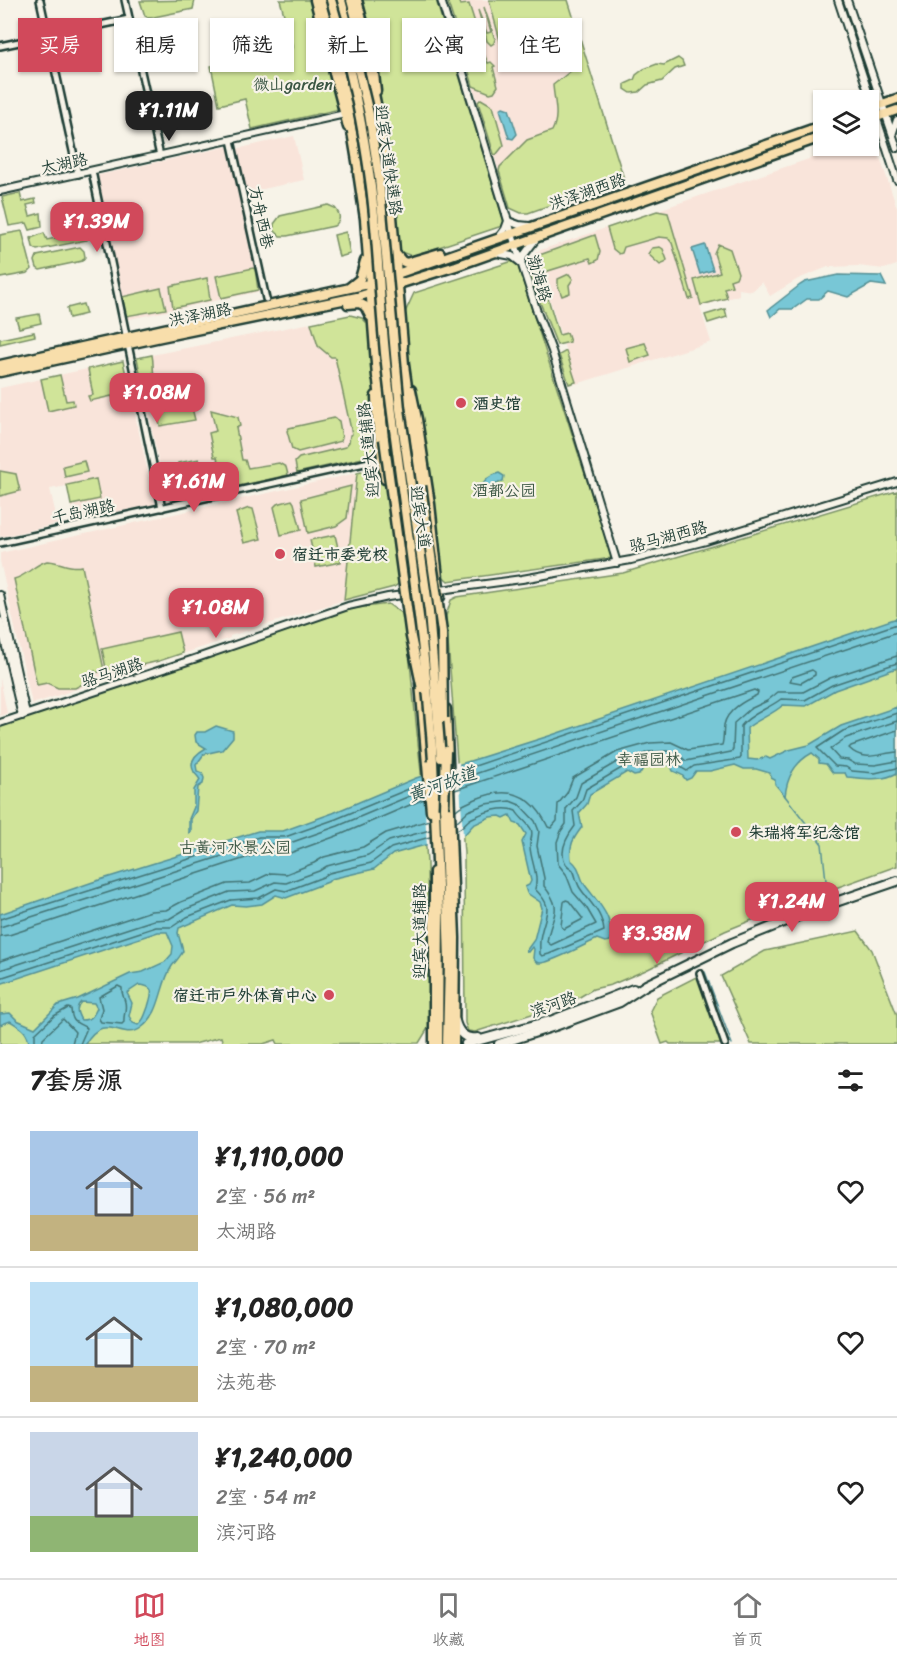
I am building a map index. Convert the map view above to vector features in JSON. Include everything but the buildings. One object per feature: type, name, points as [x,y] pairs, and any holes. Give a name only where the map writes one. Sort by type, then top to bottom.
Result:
[{"type":"main road","name":"迎宾大道辅路","points":[[315,0],[360,179],[367,288],[377,371],[377,421],[400,575],[410,610],[430,761],[440,1043]]},
{"type":"main road","points":[[321,0],[347,102],[360,179]]},
{"type":"main road","name":"迎宾大道","points":[[331,0],[354,87],[370,186],[384,349],[418,599],[439,912],[440,1043]]},
{"type":"main road","name":"迎宾大道快速路","points":[[341,0],[369,114],[379,178],[388,288]]},
{"type":"main road","points":[[351,0],[379,118]]},
{"type":"main road","name":"迎宾大道辅路","points":[[357,0],[374,63],[397,274],[401,283],[402,340],[407,376],[417,419],[437,552],[449,756],[455,938],[455,1021],[440,1043]]},
{"type":"main road","points":[[879,104],[897,99]]},
{"type":"main road","points":[[879,116],[897,110]]},
{"type":"main road","name":"洪泽湖西路","points":[[367,288],[397,274],[813,129]]},
{"type":"main road","name":"洪泽湖西路","points":[[401,283],[456,266],[813,140]]},
{"type":"main road","points":[[310,297],[351,286],[360,279],[365,261],[365,231]]},
{"type":"main road","points":[[395,251],[399,259],[406,262],[448,250],[482,244]]},
{"type":"main road","points":[[444,808],[446,762],[442,632],[404,365],[402,299],[405,289],[419,280],[456,266]]},
{"type":"main road","name":"洪泽湖路","points":[[0,372],[310,297],[401,283]]},
{"type":"main road","name":"洪泽湖路","points":[[0,363],[220,325],[367,288]]},
{"type":"main road","name":"迎宾大道","points":[[388,288],[400,409],[429,612],[444,808],[449,967],[440,1043]]},
{"type":"main road","points":[[220,325],[359,303],[369,310],[372,346],[376,358]]},
{"type":"main road","points":[[377,371],[384,439],[411,637],[421,683],[430,761]]},
{"type":"main road","name":"滨河路","points":[[466,1044],[555,1019],[646,985],[744,939],[821,907],[897,881]]},
{"type":"main road","name":"滨河路","points":[[499,1044],[620,1002],[646,985]]},
{"type":"main road","points":[[455,1021],[462,1034],[475,1039],[555,1019]]},
{"type":"street","points":[[40,0],[44,18]]},
{"type":"street","points":[[125,0],[129,18]]},
{"type":"street","name":"渤海路","points":[[441,0],[515,244],[552,351],[617,563]]},
{"type":"street","points":[[838,0],[868,90]]},
{"type":"street","points":[[847,0],[877,88],[884,95],[897,99]]},
{"type":"street","points":[[0,46],[18,42]]},
{"type":"street","points":[[56,72],[78,174]]},
{"type":"street","points":[[141,72],[159,156]]},
{"type":"street","name":"太湖路","points":[[0,191],[345,114]]},
{"type":"street","points":[[879,119],[893,135],[897,148]]},
{"type":"street","points":[[893,135],[897,120]]},
{"type":"street","points":[[879,123],[897,180]]},
{"type":"street","points":[[879,132],[883,136]]},
{"type":"street","name":"方舟西巷","points":[[231,140],[266,299]]},
{"type":"street","points":[[92,171],[162,508]]},
{"type":"street","points":[[496,239],[505,229],[508,221],[519,225],[536,225]]},
{"type":"street","points":[[493,252],[507,254],[521,263],[526,252],[540,235]]},
{"type":"street","name":"千岛湖路","points":[[0,543],[382,459]]},
{"type":"street","name":"骆马湖西路","points":[[440,590],[617,563],[706,541],[897,482]]},
{"type":"street","name":"骆马湖路","points":[[0,723],[325,613],[372,600],[440,590]]},
{"type":"street","points":[[0,595],[24,715]]},
{"type":"street","points":[[325,613],[370,601],[393,598],[401,600],[410,610]]},
{"type":"street","points":[[0,621],[24,715]]},
{"type":"street","points":[[700,973],[725,1044]]},
{"type":"shaded area","points":[[447,0],[568,0],[574,18],[498,18],[498,72],[582,72],[582,45],[624,179],[528,213],[521,213],[510,208],[469,72],[486,72],[486,18],[452,18]]},
{"type":"shaded area","points":[[294,136],[304,180],[245,193],[266,290],[120,321],[90,177],[235,145],[236,149]]},
{"type":"shaded area","points":[[879,155],[897,208],[897,265],[884,269],[858,266],[828,267],[798,279],[770,296],[762,282],[752,291],[739,289],[739,295],[700,307],[711,342],[576,384],[535,252],[818,156]]},
{"type":"shaded area","points":[[350,315],[362,318],[368,324],[375,452],[367,457],[167,502],[137,358]]},
{"type":"shaded area","points":[[123,361],[155,504],[74,521],[67,486],[50,489],[58,524],[0,537],[0,388]]},
{"type":"shaded area","points":[[357,473],[344,600],[230,636],[230,638],[32,704],[0,553]]},
{"type":"shaded area","points":[[0,678],[7,713],[0,716]]},
{"type":"green space","points":[[195,0],[193,9],[149,18],[145,16],[140,1]]},
{"type":"green space","name":"微山garden","points":[[280,0],[320,0],[324,18],[306,18],[306,72],[336,72],[344,108],[252,129],[245,99],[219,105],[212,72],[294,72],[294,18],[285,18]]},
{"type":"green space","points":[[353,0],[436,0],[442,18],[402,18],[402,72],[458,72],[505,225],[412,256],[401,252],[396,242],[389,171],[368,72],[390,72],[390,18],[357,18]]},
{"type":"green space","points":[[447,0],[458,0],[460,5],[469,4],[473,18],[453,18]]},
{"type":"green space","points":[[489,0],[568,0],[574,18],[498,18],[498,33]]},
{"type":"green space","points":[[484,7],[495,39],[491,45],[487,41],[486,30],[487,33],[491,32]]},
{"type":"green space","points":[[582,45],[624,179],[528,213],[521,213],[510,208],[499,171],[500,167],[527,140],[552,131],[556,114],[553,85],[569,72],[582,72]]},
{"type":"green space","points":[[678,58],[684,66],[675,69],[662,81],[647,85],[639,92],[631,93],[625,89],[625,84],[634,80],[636,75],[644,69],[657,64],[664,65]]},
{"type":"green space","points":[[486,59],[488,63],[491,62],[495,66],[493,67],[498,86],[494,92],[490,93],[473,86],[469,72],[486,72]]},
{"type":"green space","points":[[481,99],[493,106],[504,145],[496,155],[478,102]]},
{"type":"green space","points":[[20,193],[22,202],[35,199],[36,203],[27,205],[30,216],[41,213],[42,227],[30,230],[27,223],[9,226],[2,197]]},
{"type":"green space","points":[[328,205],[335,208],[339,215],[339,220],[334,226],[287,236],[280,236],[274,230],[274,224],[280,216]]},
{"type":"green space","points":[[657,211],[668,213],[693,298],[689,299],[672,243],[668,238],[659,237],[624,247],[622,253],[619,254],[613,249],[607,228]]},
{"type":"green space","points":[[22,231],[32,269],[28,273],[0,278],[0,235]]},
{"type":"green space","points":[[87,231],[87,240],[37,250],[33,247],[31,238],[44,233],[47,240]]},
{"type":"green space","points":[[346,232],[350,254],[339,257],[334,235]]},
{"type":"green space","points":[[595,235],[600,252],[598,260],[592,263],[590,258],[541,275],[559,335],[567,333],[570,342],[557,345],[530,277],[528,261]]},
{"type":"green space","points":[[718,244],[730,249],[738,273],[736,278],[730,280],[732,286],[724,288],[727,298],[701,305],[694,280],[720,272],[714,253]]},
{"type":"green space","points":[[80,247],[85,257],[82,261],[40,270],[37,268],[35,261],[37,256]]},
{"type":"green space","points":[[660,247],[667,260],[660,265],[648,254],[652,248]]},
{"type":"green space","name":"酒都公园","points":[[516,260],[612,558],[448,581],[433,567],[407,403],[403,317],[414,293]]},
{"type":"green space","points":[[253,268],[258,290],[221,298],[216,276]]},
{"type":"green space","points":[[569,274],[573,279],[569,285],[570,293],[562,296],[558,279]]},
{"type":"green space","points":[[207,278],[210,300],[173,308],[170,286]]},
{"type":"green space","points":[[161,288],[166,309],[126,316],[122,297]]},
{"type":"green space","points":[[83,304],[86,314],[69,318],[67,308]]},
{"type":"green space","points":[[725,309],[727,317],[708,323],[705,315]]},
{"type":"green space","points":[[39,314],[41,323],[19,328],[16,318]]},
{"type":"green space","points":[[350,315],[362,318],[368,324],[382,435],[380,442],[367,457],[297,473],[295,462],[299,458],[345,447],[352,434],[335,357],[331,357],[318,346],[311,323]]},
{"type":"green space","points":[[34,332],[35,336],[0,344],[0,339]]},
{"type":"green space","points":[[645,343],[650,355],[630,362],[626,348]]},
{"type":"green space","points":[[566,351],[576,382],[569,384],[559,355]]},
{"type":"green space","points":[[152,355],[155,380],[142,383],[137,358]]},
{"type":"green space","points":[[123,361],[131,399],[114,403],[112,396],[90,401],[88,396],[93,395],[88,369]]},
{"type":"green space","points":[[60,375],[66,401],[73,400],[74,405],[48,411],[41,379]]},
{"type":"green space","points":[[190,400],[195,420],[160,426],[157,407]]},
{"type":"green space","points":[[211,410],[238,417],[240,426],[236,428],[242,460],[245,460],[248,468],[279,463],[286,467],[288,475],[221,490],[219,480],[222,479],[209,433],[216,431]]},
{"type":"green space","points":[[334,418],[339,421],[341,441],[298,452],[292,449],[287,431],[289,428]]},
{"type":"green space","points":[[199,459],[203,478],[181,483],[178,463]]},
{"type":"green space","points":[[84,461],[87,472],[65,477],[63,466]]},
{"type":"green space","points":[[0,471],[16,474],[20,491],[0,496]]},
{"type":"green space","points":[[366,471],[380,473],[389,480],[401,582],[394,587],[344,600],[357,473]]},
{"type":"green space","points":[[96,479],[100,499],[71,505],[67,485]]},
{"type":"green space","points":[[351,486],[347,518],[336,526],[308,533],[301,499]]},
{"type":"green space","name":"幸福园林","points":[[897,491],[897,866],[799,901],[725,931],[646,970],[611,985],[593,989],[573,1001],[475,1032],[468,1031],[465,1023],[464,853],[446,616],[451,600],[457,597],[623,573]]},
{"type":"green space","points":[[292,500],[301,530],[281,535],[274,507]]},
{"type":"green space","points":[[249,508],[253,509],[261,539],[244,543],[236,513]]},
{"type":"green space","points":[[335,535],[338,548],[313,553],[310,540]]},
{"type":"green space","points":[[339,550],[341,562],[316,567],[314,555]]},
{"type":"green space","points":[[47,561],[82,566],[104,670],[96,673],[95,671],[89,681],[75,688],[58,688],[47,683],[37,685],[14,579]]},
{"type":"green space","name":"古黄河水景公园","points":[[388,604],[402,614],[406,623],[421,772],[427,863],[430,1025],[419,1043],[278,1044],[276,1040],[263,1044],[223,1044],[221,1037],[194,1044],[0,1044],[0,726],[338,612]]},
{"type":"green space","points":[[178,632],[183,653],[107,673],[102,649]]},
{"type":"green space","points":[[858,931],[872,950],[897,1015],[897,1044],[751,1044],[721,976],[765,951]]},
{"type":"green space","points":[[698,976],[722,1044],[670,1044],[668,1042],[662,1044],[650,1011],[657,997]]},
{"type":"water","points":[[503,107],[509,109],[517,134],[513,139],[509,138],[500,109]]},
{"type":"water","points":[[705,245],[713,270],[700,274],[692,249]]},
{"type":"water","points":[[838,275],[881,276],[886,286],[871,284],[848,297],[828,291],[819,299],[807,299],[793,309],[780,309],[771,317],[768,310],[800,285]]},
{"type":"water","points":[[499,473],[504,476],[503,481],[486,492],[482,492],[485,481]]},
{"type":"water","name":"黄河故道","points":[[897,618],[897,668],[835,690],[806,706],[783,705],[747,728],[748,759],[757,760],[766,757],[770,759],[789,750],[809,745],[841,726],[897,707],[897,773],[879,778],[847,777],[845,773],[833,773],[826,764],[819,763],[819,759],[812,753],[793,771],[785,796],[775,784],[775,780],[771,778],[770,773],[756,769],[744,769],[735,765],[710,771],[696,771],[691,778],[686,780],[682,775],[673,771],[671,766],[661,764],[644,767],[639,775],[634,776],[627,772],[590,794],[587,804],[579,813],[582,827],[572,842],[571,860],[577,866],[585,885],[607,917],[611,932],[610,941],[597,939],[553,960],[541,963],[533,958],[534,949],[532,947],[528,952],[526,951],[534,940],[542,908],[540,902],[527,893],[525,887],[531,881],[522,842],[526,834],[520,825],[514,823],[510,815],[504,818],[490,817],[473,825],[465,834],[393,854],[374,869],[331,879],[286,898],[276,895],[262,904],[232,905],[179,928],[178,933],[183,951],[168,974],[153,1015],[141,1028],[134,1031],[100,1029],[92,1034],[85,1044],[29,1044],[23,1030],[10,1021],[0,1025],[0,1014],[10,1013],[17,1020],[35,1028],[58,1005],[78,999],[130,974],[143,972],[165,962],[172,954],[173,946],[167,932],[158,932],[0,984],[0,914],[93,882],[258,831],[283,831],[416,778],[549,736]],"holes":[[[139,985],[148,987],[151,992],[145,1015],[138,1025],[133,1023],[129,1016],[132,1003],[127,993]],[[81,1002],[94,1003],[97,1008],[89,1019],[81,1020],[77,1008]]]},
{"type":"water","points":[[216,726],[233,731],[233,737],[222,750],[204,754],[196,765],[197,771],[202,773],[204,778],[203,784],[198,787],[196,811],[191,819],[191,832],[189,833],[189,819],[194,807],[194,790],[200,780],[192,764],[197,755],[206,748],[196,742],[195,735],[197,732],[205,732]]},
{"type":"pier","points":[[459,762],[463,837],[427,848],[423,773]]},
{"type":"waterway","points":[[785,796],[822,844],[826,881]]},
{"type":"waterway","points":[[828,918],[829,922]]},
{"type":"waterway","points":[[705,972],[732,1044]]},
{"type":"place","name":"酒史馆","points":[[461,403]]},
{"type":"place","name":"宿迁市委党校","points":[[280,554]]},
{"type":"place","name":"朱瑞将军纪念馆","points":[[736,832]]},
{"type":"place","name":"宿迁市户外体育中心","points":[[329,995]]}]
